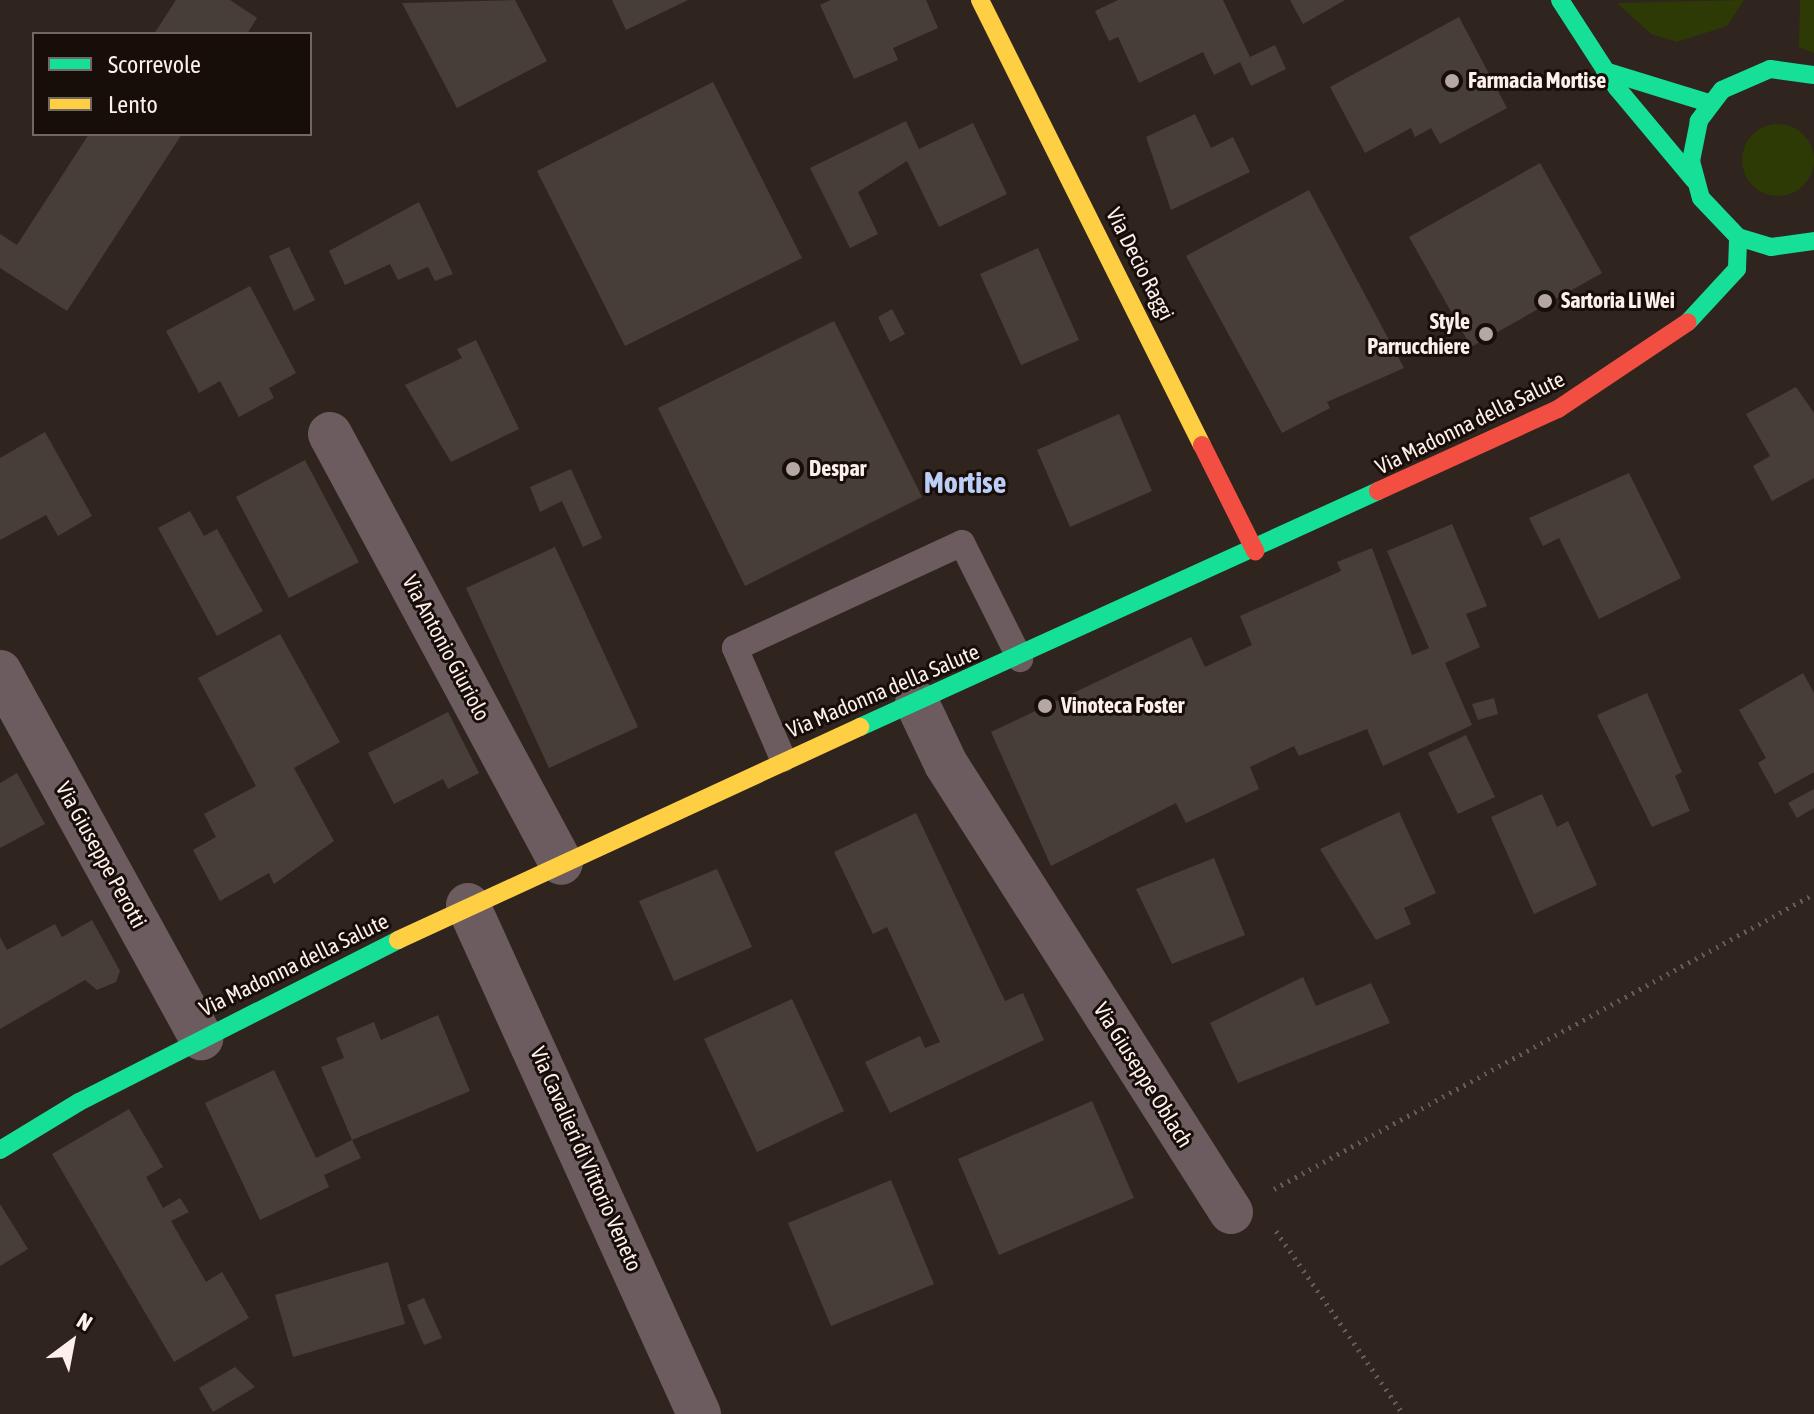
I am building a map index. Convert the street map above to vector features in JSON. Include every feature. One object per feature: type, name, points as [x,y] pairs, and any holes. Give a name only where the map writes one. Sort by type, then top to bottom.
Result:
[{"type":"street","name":"Via Decio Raggi","points":[[980,0],[1255,551]]},
{"type":"street","points":[[1560,0],[1605,71],[1694,180],[1710,213],[1738,237],[1771,247],[1814,241]]},
{"type":"street","points":[[1694,180],[1693,140],[1709,103],[1750,73],[1787,68],[1814,75]]},
{"type":"street","points":[[1605,71],[1709,103]]},
{"type":"street","name":"Via Madonna della Salute","points":[[0,1150],[201,1038],[468,905],[783,759],[1020,659],[1558,409],[1663,344],[1737,269],[1738,237]]},
{"type":"street","name":"Via Antonio Giuriolo","points":[[330,434],[561,863]]},
{"type":"street","name":"Via Giuseppe Perotti","points":[[0,672],[201,1038]]},
{"type":"street","name":"Via Giuseppe Oblach","points":[[917,703],[946,764],[1231,1212]]},
{"type":"street","name":"Via Cavalieri di Vittorio Veneto","points":[[468,905],[699,1414]]},
{"type":"lane","points":[[783,759],[735,648],[962,543],[1020,659]]},
{"type":"path","points":[[1231,1212],[1814,894]]},
{"type":"path","points":[[1231,1212],[1284,1234],[1362,1364],[1403,1414]]},
{"type":"green space","points":[[1744,0],[1727,26],[1677,42],[1651,34],[1617,3]]},
{"type":"green space","points":[[1800,0],[1814,0],[1814,53],[1799,47]]},
{"type":"green space","points":[[1778,124],[1798,130],[1808,140],[1814,160],[1808,180],[1798,190],[1778,196],[1758,190],[1748,180],[1742,160],[1748,140],[1758,130]]},
{"type":"building","points":[[176,0],[230,0],[257,18],[248,32],[155,32]]},
{"type":"building","points":[[515,0],[547,61],[457,108],[402,3]]},
{"type":"building","points":[[612,0],[688,0],[626,30]]},
{"type":"building","points":[[831,0],[926,0],[938,28],[893,48],[898,60],[854,79],[820,5]]},
{"type":"building","points":[[1118,0],[1223,0],[1250,57],[1275,45],[1286,69],[1251,86],[1240,62],[1214,75],[1203,52],[1139,83],[1118,37],[1109,41],[1095,11]]},
{"type":"building","points":[[1290,0],[1345,0],[1303,24]]},
{"type":"building","points":[[1459,17],[1507,108],[1440,144],[1431,128],[1415,137],[1411,128],[1365,153],[1330,87]]},
{"type":"building","points":[[713,82],[802,258],[625,346],[537,171]]},
{"type":"building","points":[[1195,114],[1211,148],[1233,137],[1250,172],[1171,210],[1146,137]]},
{"type":"building","points":[[906,121],[919,149],[973,123],[1007,194],[939,227],[907,161],[858,192],[878,234],[850,248],[810,168]]},
{"type":"building","points":[[88,136],[181,136],[67,311],[0,268],[0,234],[17,245]]},
{"type":"building","points":[[1540,163],[1602,273],[1471,347],[1409,237]]},
{"type":"building","points":[[1309,190],[1404,368],[1327,402],[1330,408],[1282,433],[1186,256]]},
{"type":"building","points":[[419,202],[453,274],[435,281],[428,267],[398,280],[390,264],[345,285],[329,251]]},
{"type":"building","points":[[289,247],[315,300],[294,311],[269,256]]},
{"type":"building","points":[[1038,248],[1079,340],[1021,365],[980,274]]},
{"type":"building","points":[[250,286],[296,373],[269,388],[274,398],[239,417],[220,381],[199,393],[166,331]]},
{"type":"building","points":[[892,309],[905,334],[890,342],[878,317]]},
{"type":"building","points":[[834,321],[922,497],[745,586],[658,408]]},
{"type":"building","points":[[476,340],[519,429],[451,462],[405,385],[462,358],[457,349]]},
{"type":"building","points":[[1796,387],[1814,413],[1814,478],[1772,501],[1753,466],[1770,456],[1746,414]]},
{"type":"building","points":[[1119,414],[1152,491],[1070,527],[1037,450]]},
{"type":"building","points":[[45,432],[92,516],[58,536],[46,515],[0,540],[0,458]]},
{"type":"building","points":[[305,460],[359,562],[289,598],[236,497]]},
{"type":"building","points":[[571,469],[602,538],[583,547],[562,501],[540,512],[530,487]]},
{"type":"building","points":[[1629,473],[1681,578],[1599,619],[1559,538],[1543,546],[1529,518]]},
{"type":"building","points":[[190,511],[204,536],[217,529],[263,611],[217,636],[158,528]]},
{"type":"building","points":[[1452,524],[1487,606],[1466,614],[1480,647],[1445,663],[1472,725],[1383,766],[1367,729],[1299,756],[1294,746],[1250,767],[1259,789],[1186,823],[1176,803],[1051,866],[991,732],[1191,637],[1205,667],[1252,645],[1240,616],[1341,571],[1337,562],[1372,548],[1412,655],[1429,648],[1387,551]]},
{"type":"building","points":[[555,547],[638,727],[549,768],[466,588]]},
{"type":"building","points":[[280,634],[340,742],[294,768],[334,841],[274,884],[269,873],[220,901],[193,850],[216,837],[204,814],[256,786],[198,678]]},
{"type":"building","points":[[1803,673],[1814,693],[1814,772],[1775,794],[1758,763],[1766,758],[1739,710]]},
{"type":"building","points":[[1647,693],[1682,772],[1675,776],[1690,811],[1652,827],[1597,715]]},
{"type":"building","points":[[1494,698],[1498,714],[1478,720],[1472,704]]},
{"type":"building","points":[[448,712],[479,773],[448,789],[443,779],[394,804],[368,753]]},
{"type":"building","points":[[1466,735],[1495,797],[1458,814],[1428,753]]},
{"type":"building","points":[[17,773],[45,824],[0,848],[0,783]]},
{"type":"building","points":[[1814,789],[1814,808],[1797,818],[1788,803]]},
{"type":"building","points":[[1542,794],[1557,827],[1568,821],[1597,885],[1534,914],[1491,817]]},
{"type":"building","points":[[1399,812],[1436,893],[1404,908],[1411,924],[1376,940],[1320,849]]},
{"type":"building","points":[[916,813],[1005,1001],[1023,993],[1044,1040],[890,1113],[865,1062],[920,1036],[925,1048],[940,1042],[887,927],[873,934],[834,852]]},
{"type":"building","points":[[1214,858],[1245,935],[1172,964],[1136,889]]},
{"type":"building","points":[[717,869],[752,947],[674,981],[639,901]]},
{"type":"building","points":[[92,920],[120,971],[116,982],[97,990],[85,980],[0,1029],[0,937],[7,950],[55,924],[62,937]]},
{"type":"building","points":[[1303,977],[1316,1006],[1371,983],[1390,1023],[1238,1083],[1210,1023]]},
{"type":"building","points":[[792,999],[844,1111],[757,1152],[704,1039]]},
{"type":"building","points":[[438,1015],[470,1091],[352,1140],[321,1067],[344,1058],[336,1038],[374,1022],[381,1040]]},
{"type":"building","points":[[274,1070],[316,1158],[352,1140],[361,1158],[324,1175],[329,1187],[260,1220],[205,1103]]},
{"type":"building","points":[[1092,1101],[1134,1198],[999,1255],[958,1159]]},
{"type":"building","points":[[129,1109],[163,1167],[146,1177],[163,1208],[180,1198],[189,1212],[171,1221],[206,1282],[222,1272],[249,1318],[174,1362],[52,1154]]},
{"type":"building","points":[[891,1180],[934,1284],[831,1326],[788,1223]]},
{"type":"building","points":[[0,1204],[28,1249],[0,1266]]},
{"type":"building","points":[[388,1262],[405,1324],[293,1357],[275,1295]]},
{"type":"building","points":[[424,1298],[442,1338],[424,1345],[407,1305]]},
{"type":"building","points":[[235,1367],[255,1387],[213,1412],[199,1388]]},
{"type":"traffic: fast","points":[[1560,0],[1617,88],[1694,180]]},
{"type":"traffic: fast","points":[[1814,75],[1770,69],[1722,90],[1699,121],[1691,161],[1701,198],[1738,237],[1771,247],[1814,241]]},
{"type":"traffic: fast","points":[[1605,71],[1709,103]]},
{"type":"traffic: fast","points":[[1688,322],[1737,269],[1738,237]]},
{"type":"traffic: fast","points":[[860,727],[1378,491]]},
{"type":"traffic: fast","points":[[0,1150],[79,1102],[398,940]]},
{"type":"traffic: slow","points":[[980,0],[1202,445]]},
{"type":"traffic: slow","points":[[398,940],[860,727]]},
{"type":"traffic: jam","points":[[1378,491],[1558,409],[1688,322]]},
{"type":"traffic: jam","points":[[1202,445],[1255,551]]},
{"type":"place","name":"Farmacia Mortise","points":[[1452,81]]},
{"type":"place","name":"Sartoria Li Wei","points":[[1545,301]]},
{"type":"place","name":"Style Parrucchiere","points":[[1486,334]]},
{"type":"place","name":"Despar","points":[[793,469]]},
{"type":"place","name":"Vinoteca Foster","points":[[1045,706]]},
{"type":"district","name":"Mortise","points":[[965,482]]}]
